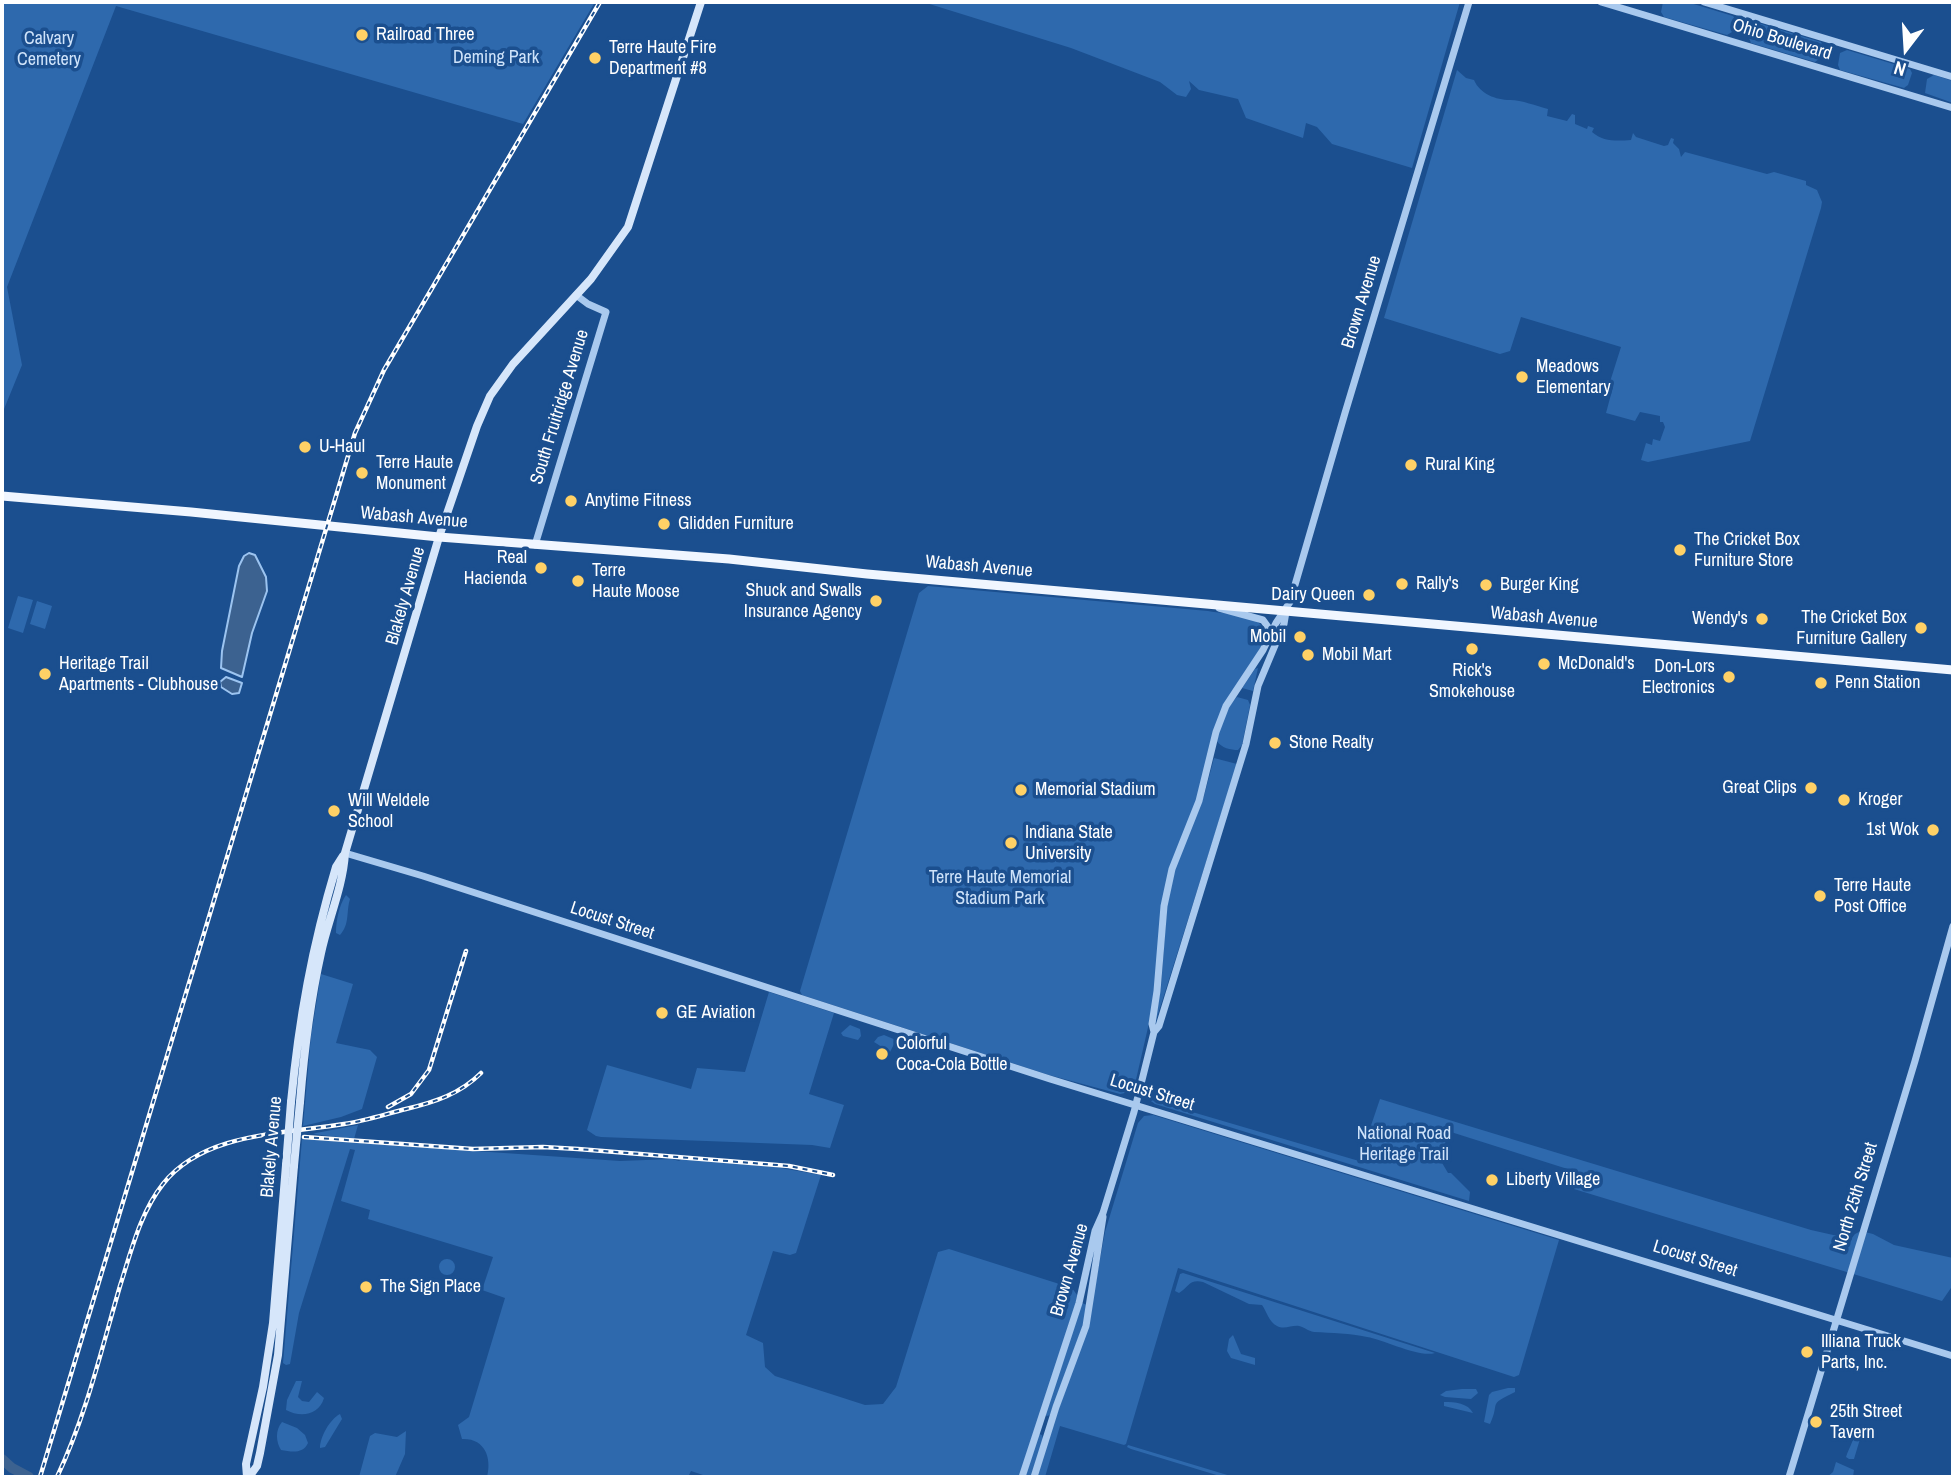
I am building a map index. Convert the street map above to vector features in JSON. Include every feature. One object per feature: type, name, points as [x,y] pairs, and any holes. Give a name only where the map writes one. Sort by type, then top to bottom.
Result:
[{"type":"main road","name":"Blakely Avenue","points":[[248,1477],[246,1464],[271,1367],[274,1312],[290,1166],[298,1036],[308,971],[336,867],[345,853],[439,537],[477,426],[490,397],[513,364],[612,253],[628,227],[701,2]]},
{"type":"main road","name":"Wabash Avenue","points":[[2,496],[1953,670]]},
{"type":"street","name":"Brown Avenue","points":[[1022,1477],[1083,1285],[1095,1231],[1136,1104],[1154,1032],[1159,1026],[1246,744],[1258,686],[1284,624],[1469,2]]},
{"type":"street","name":"Ohio Boulevard","points":[[1601,2],[1953,108]]},
{"type":"street","name":"Ohio Boulevard","points":[[1704,2],[1953,77]]},
{"type":"street","name":"South Fruitridge Avenue","points":[[535,545],[606,312],[587,304],[576,295]]},
{"type":"street","points":[[1206,604],[1260,618],[1268,627],[1269,639]]},
{"type":"street","name":"Brown Avenue","points":[[1154,1032],[1152,1024],[1163,919],[1172,869],[1199,801],[1216,732],[1226,706],[1286,611]]},
{"type":"street","name":"Locust Street","points":[[345,853],[1037,1075],[1953,1356]]},
{"type":"street","name":"North 25th Street","points":[[1789,1477],[1953,926]]},
{"type":"street","name":"Brown Avenue","points":[[1034,1477],[1082,1339],[1093,1287],[1103,1213]]},
{"type":"street","points":[[1083,1285],[1093,1287]]},
{"type":"street","points":[[1038,1423],[1050,1426]]},
{"type":"green space","name":"Deming Park","points":[[2,2],[595,2],[523,124],[116,6],[7,287],[22,365],[2,414]]},
{"type":"green space","points":[[923,2],[1460,2],[1412,168],[1332,144],[1317,127],[1306,123],[1303,138],[1246,118],[1238,99],[1199,90],[1189,81],[1191,89],[1186,97],[1177,95],[1160,82],[1071,48]]},
{"type":"green space","points":[[1663,2],[1687,2],[1733,16],[1736,20],[1732,32],[1727,35],[1664,17],[1661,12]]},
{"type":"green space","points":[[1758,23],[1821,42],[1823,46],[1819,59],[1815,62],[1751,43],[1751,26]]},
{"type":"green space","points":[[1847,50],[1910,69],[1912,73],[1908,85],[1904,88],[1840,70],[1840,53]]},
{"type":"green space","points":[[1457,70],[1466,78],[1474,80],[1480,89],[1489,95],[1548,109],[1547,116],[1567,121],[1572,114],[1575,115],[1575,124],[1587,129],[1588,126],[1594,128],[1592,132],[1605,139],[1631,140],[1633,133],[1636,137],[1664,146],[1668,145],[1671,138],[1674,139],[1673,143],[1679,149],[1681,157],[1685,152],[1767,174],[1774,172],[1806,181],[1806,185],[1817,190],[1822,202],[1821,208],[1750,441],[1648,462],[1641,460],[1646,443],[1652,445],[1653,439],[1660,441],[1665,427],[1663,422],[1660,422],[1660,416],[1640,412],[1635,421],[1606,413],[1613,387],[1609,385],[1621,347],[1521,317],[1510,351],[1500,354],[1384,318]]},
{"type":"green space","points":[[1934,75],[1953,81],[1953,103],[1925,93],[1927,79]]},
{"type":"green space","name":"Terre Haute Memorial Stadium Park","points":[[928,586],[1235,614],[1253,619],[1264,630],[1266,639],[1231,694],[1198,796],[1169,870],[1152,1010],[1135,1084],[1127,1092],[1120,1094],[1049,1075],[802,995],[800,991],[919,593]]},
{"type":"green space","points":[[18,596],[33,600],[23,633],[8,628]]},
{"type":"green space","points":[[37,601],[52,606],[45,629],[30,624]]},
{"type":"green space","points":[[1258,668],[1253,691],[1242,688],[1255,669]]},
{"type":"green space","points":[[1237,697],[1248,700],[1250,705],[1242,745],[1238,750],[1224,747],[1217,741],[1227,711]]},
{"type":"green space","points":[[1214,758],[1237,764],[1154,1027],[1161,987],[1167,905],[1176,865],[1204,796]]},
{"type":"green space","points":[[346,895],[350,899],[345,927],[340,935],[336,933],[337,918]]},
{"type":"green space","points":[[321,974],[353,984],[336,1043],[370,1050],[377,1057],[362,1109],[303,1126],[311,1036]]},
{"type":"green space","points":[[769,992],[834,1013],[809,1094],[844,1105],[830,1148],[812,1145],[601,1137],[587,1130],[607,1065],[691,1089],[697,1068],[745,1072]]},
{"type":"green space","points":[[850,1025],[860,1029],[861,1036],[858,1040],[841,1033]]},
{"type":"green space","points":[[884,1035],[896,1040],[890,1052],[874,1042]]},
{"type":"green space","name":"National Road Heritage Trail","points":[[1148,1099],[1359,1161],[1380,1099],[1811,1230],[1851,1239],[1861,1231],[1894,1245],[1953,1258],[1953,1285],[1942,1301],[1574,1189],[1577,1172],[1451,1132],[1438,1156],[1448,1173],[1470,1192],[1469,1201],[1155,1104]]},
{"type":"green space","points":[[1153,1115],[1559,1240],[1519,1375],[1514,1377],[1178,1268],[1126,1444],[1060,1426],[1045,1477],[1037,1477],[1087,1330],[1105,1232],[1138,1123],[1144,1116]]},
{"type":"green space","points":[[358,1125],[354,1139],[313,1134],[316,1133]]},
{"type":"green space","points":[[302,1139],[620,1161],[682,1159],[775,1167],[821,1175],[796,1253],[790,1255],[773,1251],[746,1335],[763,1343],[765,1367],[775,1376],[865,1405],[883,1404],[896,1387],[938,1252],[949,1249],[1072,1288],[1077,1295],[1076,1303],[1019,1477],[709,1477],[691,1471],[688,1477],[487,1477],[485,1450],[476,1442],[462,1439],[458,1425],[469,1417],[505,1298],[482,1290],[493,1257],[368,1219],[370,1210],[341,1201],[355,1150],[350,1149],[299,1313],[290,1364],[283,1363]]},
{"type":"green space","points":[[447,1259],[453,1261],[453,1273],[447,1275],[441,1273],[439,1267],[441,1261]]},
{"type":"green space","points":[[1180,1274],[1435,1353],[1420,1353],[1361,1336],[1314,1332],[1299,1326],[1280,1327],[1272,1322],[1262,1305],[1249,1304],[1203,1282],[1192,1283],[1179,1293],[1175,1291]]},
{"type":"green space","points":[[1082,1303],[1087,1305],[1084,1322],[1050,1415],[1047,1416],[1045,1415]]},
{"type":"green space","points":[[1233,1335],[1241,1354],[1255,1358],[1255,1365],[1231,1358],[1227,1351],[1229,1339]]},
{"type":"green space","points":[[296,1381],[302,1381],[298,1397],[302,1401],[309,1402],[317,1392],[324,1398],[314,1411],[298,1414],[286,1410],[287,1400]]},
{"type":"green space","points":[[1515,1388],[1515,1392],[1497,1402],[1490,1424],[1484,1422],[1489,1395]]},
{"type":"green space","points":[[1476,1389],[1478,1393],[1471,1399],[1440,1395],[1446,1391]]},
{"type":"green space","points":[[1444,1402],[1465,1405],[1473,1413],[1444,1406]]},
{"type":"green space","points":[[340,1414],[342,1419],[325,1447],[320,1448],[326,1429]]},
{"type":"green space","points":[[282,1422],[297,1428],[305,1435],[308,1443],[303,1449],[293,1452],[281,1450],[277,1436]]},
{"type":"green space","points":[[1853,1427],[1863,1429],[1854,1459],[1849,1459],[1846,1457],[1853,1438]]},
{"type":"green space","points":[[406,1431],[405,1454],[395,1477],[359,1477],[370,1436],[375,1433],[397,1437]]},
{"type":"green space","points":[[1039,1434],[1043,1439],[1031,1477],[1025,1477]]},
{"type":"green space","points":[[1128,1445],[1234,1477],[1223,1477],[1131,1449]]},
{"type":"green space","points":[[1836,1462],[1854,1470],[1853,1477],[1827,1477],[1833,1472]]},
{"type":"shaded area","points":[[249,553],[255,555],[266,577],[267,591],[252,633],[242,677],[221,668],[239,566],[244,556]]},
{"type":"shaded area","points":[[226,677],[242,683],[239,693],[232,694],[221,687],[220,682]]},
{"type":"waterway","points":[[2,1459],[29,1477]]},
{"type":"railway","points":[[40,1477],[355,433],[384,370],[600,2]]},
{"type":"railway","points":[[388,1107],[411,1094],[429,1070],[466,951]]},
{"type":"railway","points":[[57,1477],[85,1407],[142,1220],[155,1195],[180,1167],[200,1154],[246,1138],[352,1123],[427,1103],[456,1092],[481,1073]]},
{"type":"railway","points":[[304,1137],[473,1149],[578,1149],[789,1166],[833,1175]]},
{"type":"place","name":"Railroad Three","points":[[362,35]]},
{"type":"place","name":"Terre Haute Fire Department #8","points":[[595,58]]},
{"type":"place","name":"Meadows Elementary","points":[[1522,377]]},
{"type":"place","name":"U-Haul","points":[[305,447]]},
{"type":"place","name":"Rural King","points":[[1411,465]]},
{"type":"place","name":"Terre Haute Monument","points":[[362,473]]},
{"type":"place","name":"Anytime Fitness","points":[[571,501]]},
{"type":"place","name":"Glidden Furniture","points":[[664,524]]},
{"type":"place","name":"The Cricket Box Furniture Store","points":[[1680,550]]},
{"type":"place","name":"Real Hacienda","points":[[541,568]]},
{"type":"place","name":"Terre Haute Moose","points":[[578,581]]},
{"type":"place","name":"Rally's","points":[[1402,584]]},
{"type":"place","name":"Burger King","points":[[1486,585]]},
{"type":"place","name":"Dairy Queen","points":[[1369,595]]},
{"type":"place","name":"Shuck and Swalls Insurance Agency","points":[[876,601]]},
{"type":"place","name":"Wendy's","points":[[1762,619]]},
{"type":"place","name":"The Cricket Box Furniture Gallery","points":[[1921,628]]},
{"type":"place","name":"Mobil","points":[[1300,637]]},
{"type":"place","name":"Rick's Smokehouse","points":[[1472,649]]},
{"type":"place","name":"Mobil Mart","points":[[1308,655]]},
{"type":"place","name":"McDonald's","points":[[1544,664]]},
{"type":"place","name":"Heritage Trail Apartments - Clubhouse","points":[[45,674]]},
{"type":"place","name":"Don-Lors Electronics","points":[[1729,677]]},
{"type":"place","name":"Penn Station","points":[[1821,683]]},
{"type":"place","name":"Stone Realty","points":[[1275,743]]},
{"type":"place","name":"Great Clips","points":[[1811,788]]},
{"type":"place","name":"Memorial Stadium","points":[[1021,790]]},
{"type":"place","name":"Kroger","points":[[1844,800]]},
{"type":"place","name":"Will Weldele School","points":[[334,811]]},
{"type":"place","name":"1st Wok","points":[[1933,830]]},
{"type":"place","name":"Indiana State University","points":[[1011,843]]},
{"type":"place","name":"Terre Haute Post Office","points":[[1820,896]]},
{"type":"place","name":"GE Aviation","points":[[662,1013]]},
{"type":"place","name":"Colorful Coca-Cola Bottle","points":[[882,1054]]},
{"type":"place","name":"Liberty Village","points":[[1492,1180]]},
{"type":"place","name":"The Sign Place","points":[[366,1287]]},
{"type":"place","name":"Illiana Truck Parts, Inc.","points":[[1807,1352]]},
{"type":"place","name":"25th Street Tavern","points":[[1816,1422]]},
{"type":"park label","name":"Calvary Cemetery","points":[[49,49]]}]
